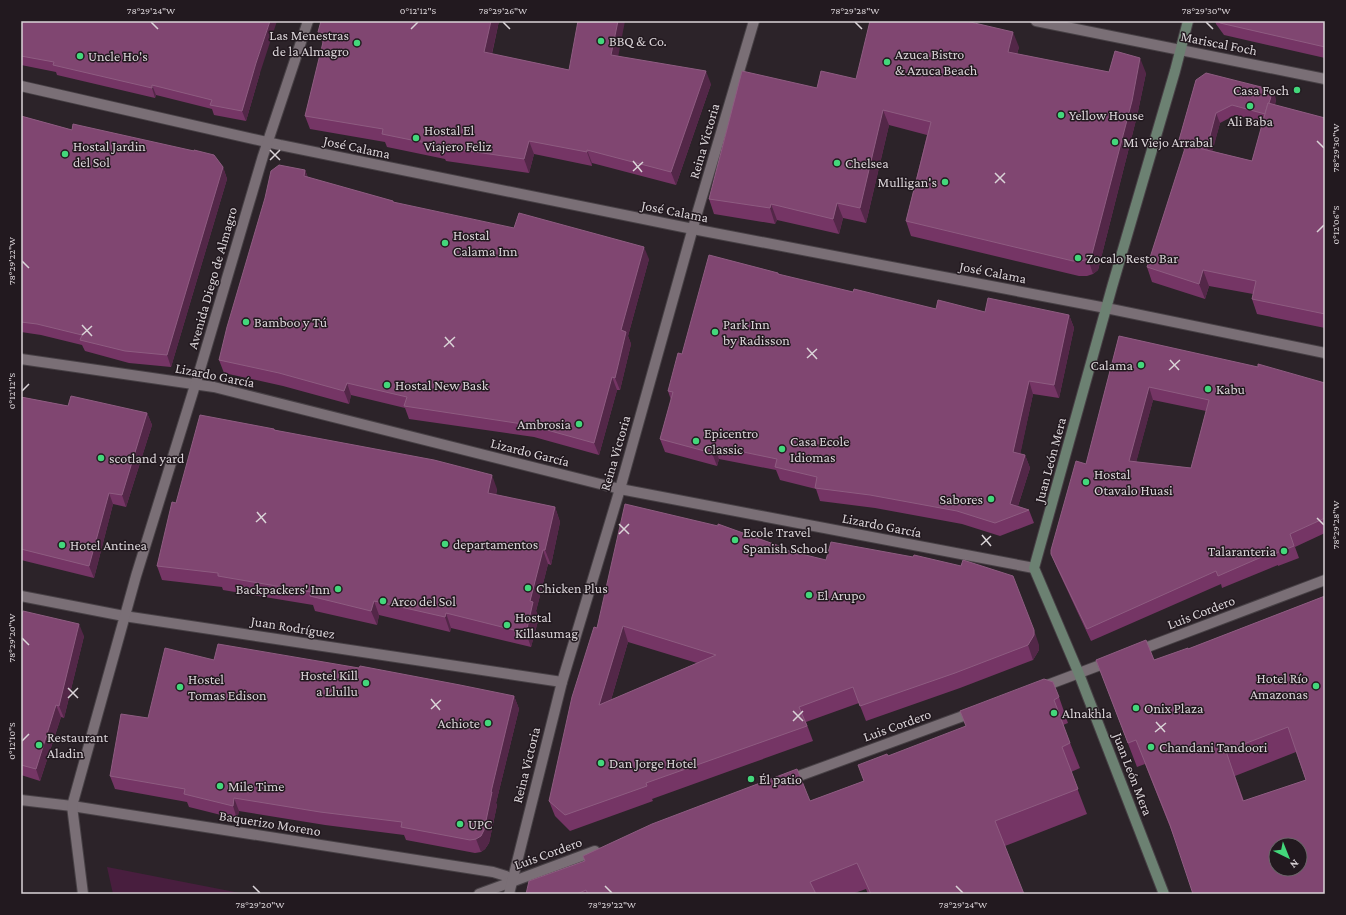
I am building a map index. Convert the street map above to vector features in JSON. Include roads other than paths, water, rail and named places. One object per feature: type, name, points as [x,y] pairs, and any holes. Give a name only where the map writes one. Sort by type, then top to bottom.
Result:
[{"type":"street","name":"Avenida Diego de Almagro","points":[[83,894],[72,806],[124,616],[194,384],[203,359],[267,143],[308,21]]},
{"type":"street","name":"Reina Victoria","points":[[509,894],[562,682],[620,489],[754,21]]},
{"type":"street","name":"Mariscal Foch","points":[[1036,21],[1325,79]]},
{"type":"street","name":"Juan León Mera","points":[[1164,894],[1079,674],[1034,568],[1188,21]]},
{"type":"street","name":"José Calama","points":[[21,86],[267,143],[693,230],[1106,308],[1325,353]]},
{"type":"street","name":"Lizardo García","points":[[21,359],[222,389],[620,489],[1034,568]]},
{"type":"street","name":"Luis Cordero","points":[[1034,690],[1325,580]]},
{"type":"street","name":"Juan Rodríguez","points":[[21,596],[124,616],[562,682]]},
{"type":"street","name":"Luis Cordero","points":[[776,785],[982,709]]},
{"type":"street","name":"Baquerizo Moreno","points":[[21,800],[72,806],[493,872],[506,876],[512,881]]},
{"type":"street","name":"Luis Cordero","points":[[478,894],[605,847]]},
{"type":"place","name":"BBQ & Co.","points":[[601,41]]},
{"type":"place","name":"Las Menestras de la Almagro","points":[[357,43]]},
{"type":"place","name":"Uncle Ho's","points":[[80,56]]},
{"type":"place","name":"Azuca Bistro & Azuca Beach","points":[[887,62]]},
{"type":"place","name":"Casa Foch","points":[[1297,90]]},
{"type":"place","name":"Ali Baba","points":[[1250,106]]},
{"type":"place","name":"Yellow House","points":[[1061,115]]},
{"type":"place","name":"Hostal El Viajero Feliz","points":[[416,138]]},
{"type":"place","name":"Mi Viejo Arrabal","points":[[1115,142]]},
{"type":"place","name":"Hostal Jardin del Sol","points":[[65,154]]},
{"type":"place","name":"Chelsea","points":[[837,163]]},
{"type":"place","name":"Mulligan's","points":[[945,182]]},
{"type":"place","name":"Hostal Calama Inn","points":[[445,243]]},
{"type":"place","name":"Zocalo Resto Bar","points":[[1078,258]]},
{"type":"place","name":"Bamboo y Tú","points":[[246,322]]},
{"type":"place","name":"Park Inn by Radisson","points":[[715,332]]},
{"type":"place","name":"Calama","points":[[1141,365]]},
{"type":"place","name":"Hostal New Bask","points":[[387,385]]},
{"type":"place","name":"Kabu","points":[[1208,389]]},
{"type":"place","name":"Ambrosia","points":[[579,424]]},
{"type":"place","name":"Epicentro Classic","points":[[696,441]]},
{"type":"place","name":"Casa Ecole Idiomas","points":[[782,449]]},
{"type":"place","name":"scotland yard","points":[[101,458]]},
{"type":"place","name":"Hostal Otavalo Huasi","points":[[1086,482]]},
{"type":"place","name":"Sabores","points":[[991,499]]},
{"type":"place","name":"Ecole Travel Spanish School","points":[[735,540]]},
{"type":"place","name":"departamentos","points":[[445,544]]},
{"type":"place","name":"Hotel Antinea","points":[[62,545]]},
{"type":"place","name":"Talaranteria","points":[[1284,551]]},
{"type":"place","name":"Chicken Plus","points":[[528,588]]},
{"type":"place","name":"Backpackers' Inn","points":[[338,589]]},
{"type":"place","name":"El Arupo","points":[[809,595]]},
{"type":"place","name":"Arco del Sol","points":[[383,601]]},
{"type":"place","name":"Hostal Killasumag","points":[[507,625]]},
{"type":"place","name":"Hostel Kill a Llullu","points":[[366,683]]},
{"type":"place","name":"Hotel Río Amazonas","points":[[1316,686]]},
{"type":"place","name":"Hostel Tomas Edison","points":[[180,687]]},
{"type":"place","name":"Onix Plaza","points":[[1136,708]]},
{"type":"place","name":"Alnakhla","points":[[1054,713]]},
{"type":"place","name":"Achiote","points":[[488,723]]},
{"type":"place","name":"Restaurant Aladin","points":[[39,745]]},
{"type":"place","name":"Chandani Tandoori","points":[[1151,747]]},
{"type":"place","name":"Dan Jorge Hotel","points":[[601,763]]},
{"type":"place","name":"Él patio","points":[[751,779]]},
{"type":"place","name":"Mile Time","points":[[220,786]]},
{"type":"place","name":"UPC","points":[[460,824]]}]
